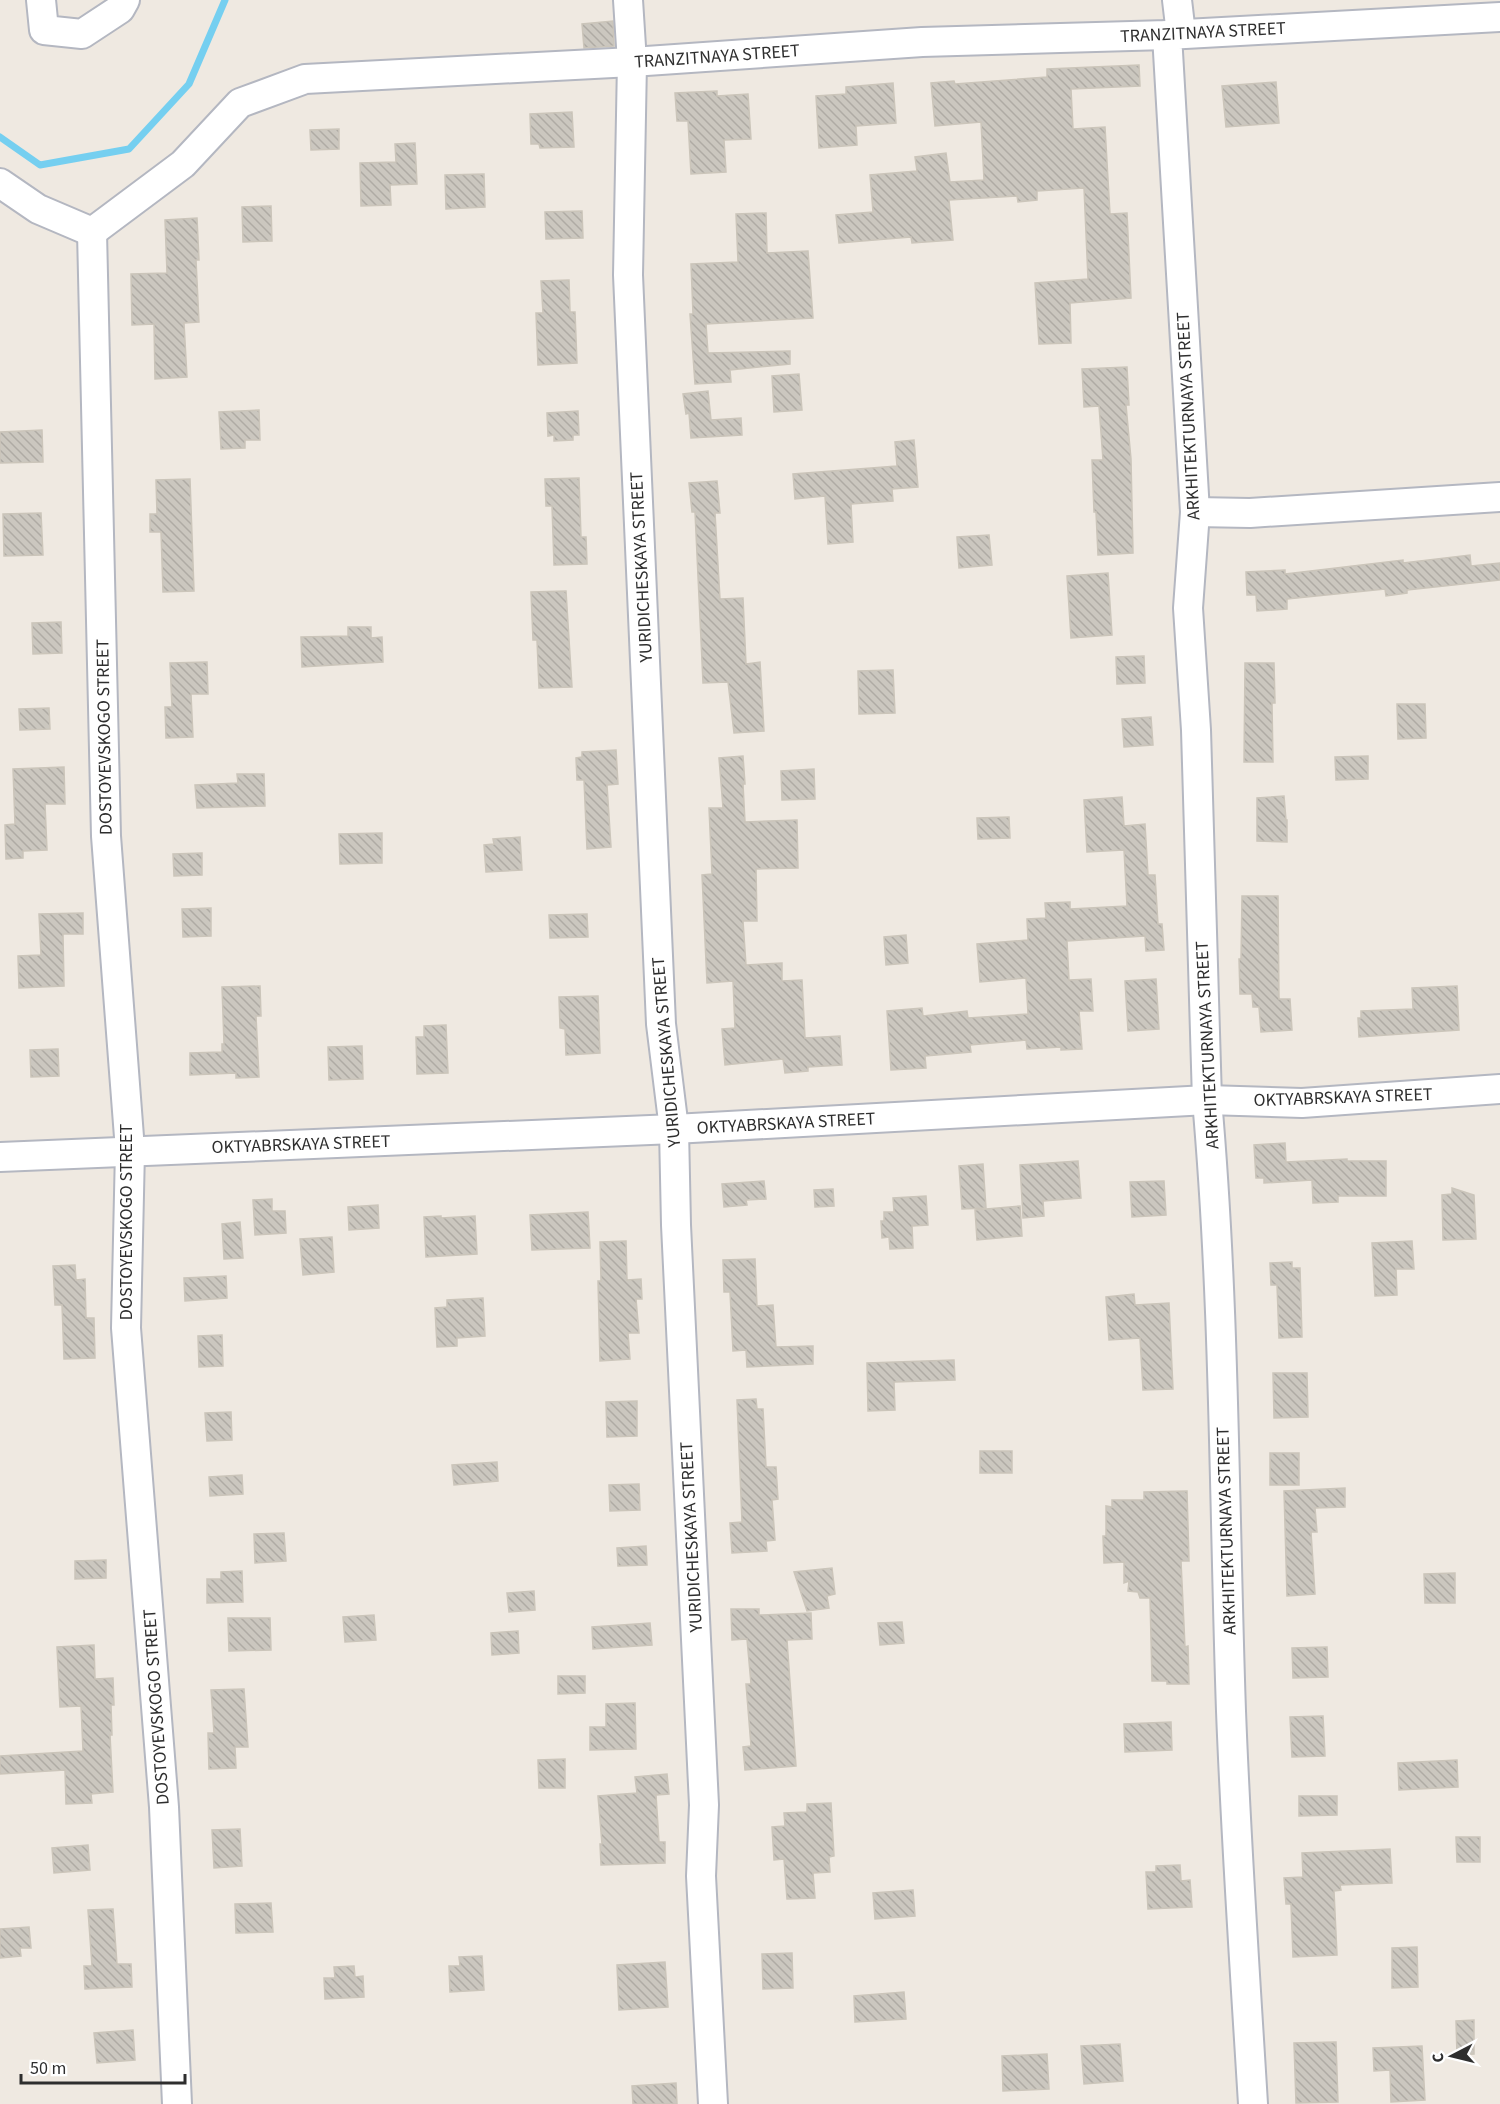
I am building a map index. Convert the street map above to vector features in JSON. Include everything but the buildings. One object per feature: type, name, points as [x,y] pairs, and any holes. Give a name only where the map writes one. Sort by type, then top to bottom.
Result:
[{"type":"street","points":[[41,0],[44,30],[82,34],[120,9],[125,0]]},
{"type":"street","name":"YURIDICHESKAYA STREET","points":[[628,0],[632,62],[628,275],[661,1024],[674,1129],[676,1226],[704,1805],[702,1876],[713,2104]]},
{"type":"street","name":"ARKHITEKTURNAYA STREET","points":[[1177,0],[1174,34],[1195,512],[1188,608],[1196,730],[1207,1101],[1213,1161],[1222,1369],[1231,1713],[1253,2104]]},
{"type":"street","name":"TRANZITNAYA STREET","points":[[92,232],[183,164],[240,103],[305,79],[632,62],[922,42],[1174,34],[1500,17]]},
{"type":"street","points":[[0,183],[38,209],[92,232]]},
{"type":"street","name":"DOSTOYEVSKOGO STREET","points":[[92,232],[106,836],[125,1111],[130,1150],[126,1328],[164,1806],[177,2104]]},
{"type":"street","points":[[1195,512],[1250,513],[1500,497]]},
{"type":"street","name":"OKTYABRSKAYA STREET","points":[[0,1157],[674,1129],[1207,1101],[1302,1103],[1500,1089]]},
{"type":"waterway","points":[[0,137],[40,165],[129,149],[189,84],[225,0]]}]
